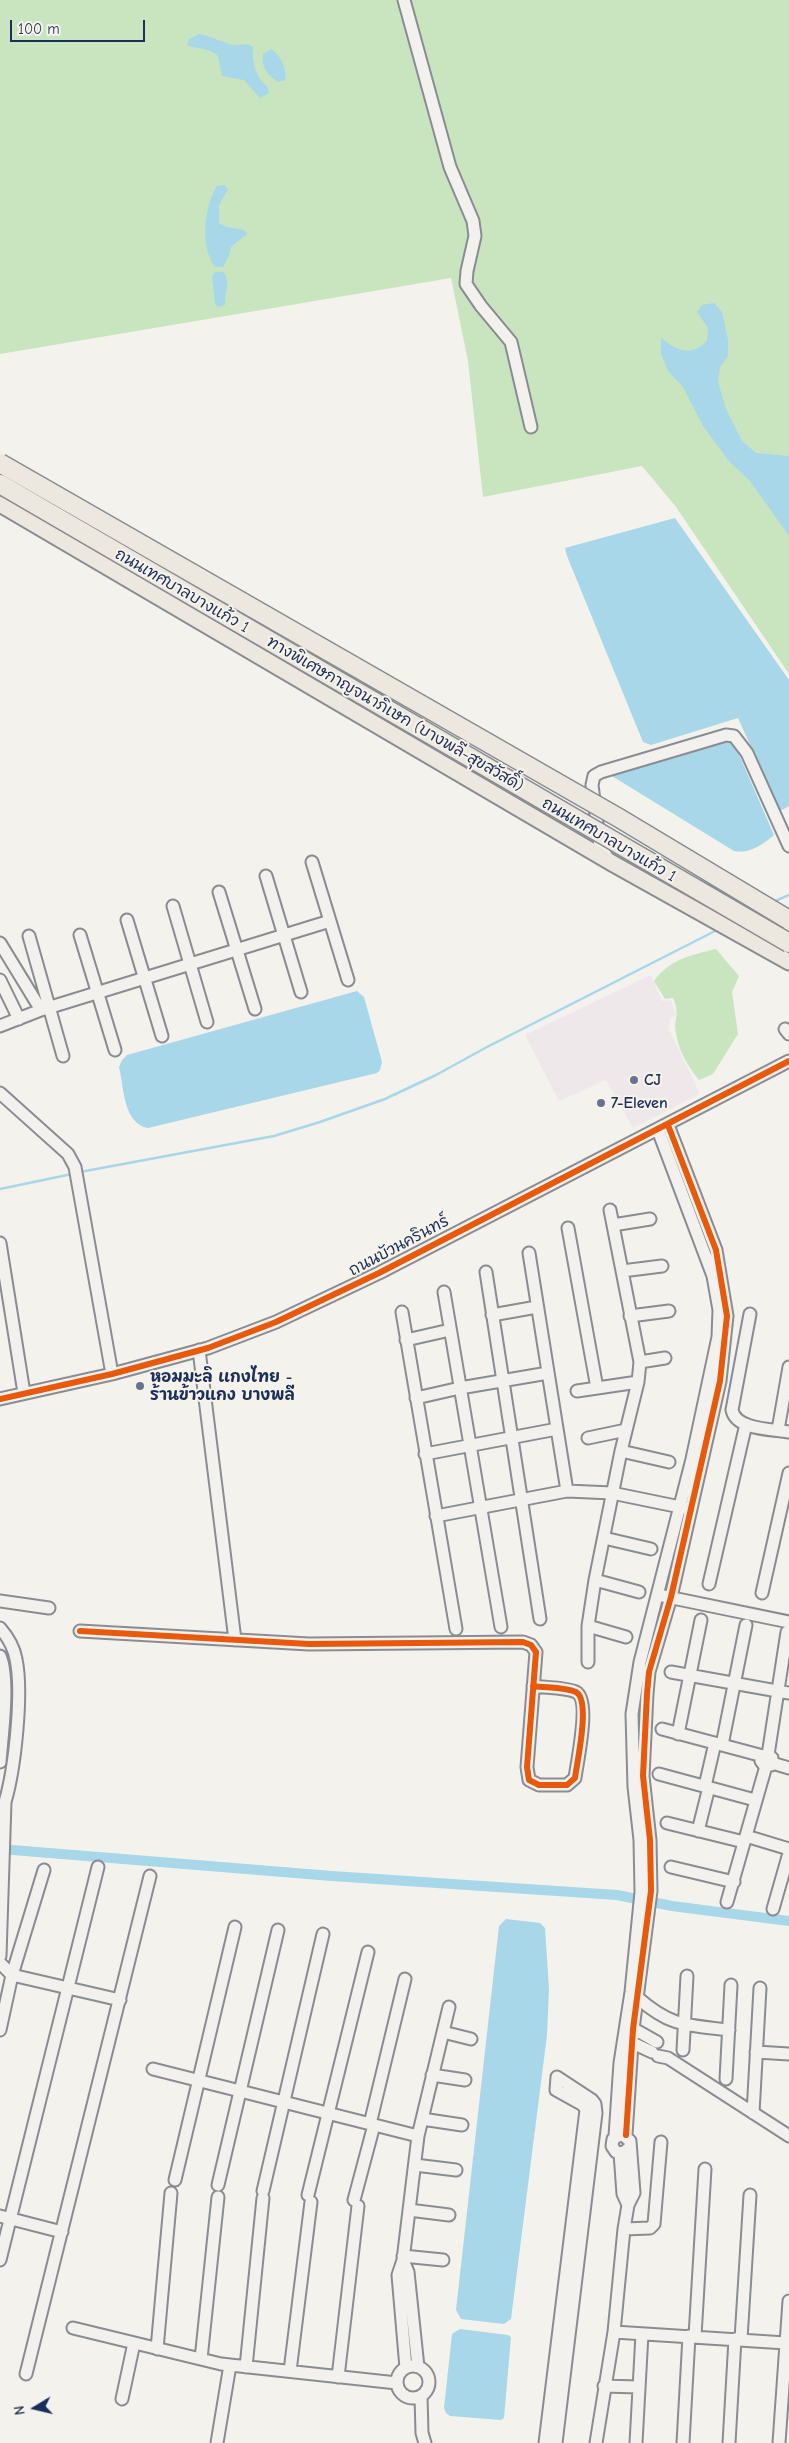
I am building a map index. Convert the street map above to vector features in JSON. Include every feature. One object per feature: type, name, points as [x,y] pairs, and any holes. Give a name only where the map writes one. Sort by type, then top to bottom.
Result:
[{"type":"highway","name":"ทางพิเศษกาญจนาภิเษก (บางพลี-สุขสวัสดิ์)","points":[[0,463],[619,818],[789,920]]},
{"type":"highway","name":"ทางพิเศษกาญจนาภิเษก (บางพลี-สุขสวัสดิ์)","points":[[0,484],[789,943]]},
{"type":"main road","name":"ถนนเทศบาลบางแก้ว 1","points":[[0,504],[612,863],[789,962]]},
{"type":"street","points":[[404,0],[450,167],[474,222],[475,236],[466,284],[481,306],[511,342],[530,427]]},
{"type":"street","points":[[612,863],[600,846],[592,785],[594,776],[601,772],[726,735],[734,736],[747,753],[789,846]]},
{"type":"street","points":[[312,862],[348,980]]},
{"type":"street","points":[[266,876],[301,992]]},
{"type":"street","points":[[219,892],[255,1010]]},
{"type":"street","points":[[174,906],[207,1022]]},
{"type":"street","points":[[126,920],[146,978],[162,1036]]},
{"type":"street","points":[[0,1026],[45,1009],[330,921]]},
{"type":"street","points":[[80,935],[115,1050]]},
{"type":"street","points":[[29,936],[45,1009],[63,1056]]},
{"type":"street","points":[[0,943],[45,1009]]},
{"type":"street","points":[[0,980],[19,1019]]},
{"type":"street","name":"ถนนบัวนครินทร์","points":[[0,1398],[112,1374],[200,1350],[276,1322],[331,1297],[663,1128],[789,1061]]},
{"type":"street","points":[[0,1093],[68,1154],[73,1161],[78,1179],[112,1374]]},
{"type":"street","points":[[596,2443],[614,2332],[624,2229],[628,2206],[634,2193],[615,2120],[630,2027],[643,1922],[650,1840],[643,1776],[645,1715],[650,1672],[671,1595],[685,1508],[718,1337],[719,1310],[713,1276],[663,1128]]},
{"type":"street","points":[[588,1662],[588,1626],[595,1580],[621,1451],[638,1382],[640,1362],[610,1210]]},
{"type":"street","points":[[613,1225],[650,1219]]},
{"type":"street","points":[[568,1228],[597,1388]]},
{"type":"street","points":[[0,1243],[24,1393]]},
{"type":"street","points":[[529,1253],[567,1491]]},
{"type":"street","points":[[622,1271],[662,1266]]},
{"type":"street","points":[[486,1272],[523,1499],[540,1619]]},
{"type":"street","points":[[444,1292],[501,1627]]},
{"type":"street","points":[[492,1315],[537,1307]]},
{"type":"street","points":[[630,1316],[669,1311]]},
{"type":"street","points":[[402,1312],[456,1629]]},
{"type":"street","points":[[750,1314],[732,1410],[733,1417],[738,1422],[783,1431],[789,1367]]},
{"type":"street","points":[[406,1340],[450,1330]]},
{"type":"street","points":[[200,1350],[235,1640]]},
{"type":"street","points":[[640,1362],[664,1358]]},
{"type":"street","points":[[416,1398],[460,1388],[548,1373]]},
{"type":"street","points":[[577,1391],[638,1382]]},
{"type":"street","points":[[709,1584],[746,1424]]},
{"type":"street","points":[[425,1454],[557,1429]]},
{"type":"street","points":[[588,1438],[626,1430]]},
{"type":"street","points":[[621,1451],[669,1462]]},
{"type":"street","points":[[762,1593],[789,1473]]},
{"type":"street","points":[[436,1516],[567,1491],[612,1494],[685,1508]]},
{"type":"street","points":[[646,1892],[634,1787],[632,1714],[640,1662],[657,1592],[685,1508]]},
{"type":"street","points":[[604,1538],[651,1549]]},
{"type":"street","points":[[595,1580],[639,1592]]},
{"type":"street","points":[[657,1592],[789,1615]]},
{"type":"street","points":[[671,1595],[788,1627],[784,1692],[728,1902]]},
{"type":"street","points":[[0,1602],[49,1608]]},
{"type":"street","points":[[678,1734],[700,1620]]},
{"type":"street","points":[[698,1831],[707,1787],[734,1683],[746,1624]]},
{"type":"street","points":[[588,1626],[626,1637]]},
{"type":"street","points":[[0,1628],[6,1635],[16,1657],[19,1688],[11,1783],[5,1802],[0,1956]]},
{"type":"street","points":[[80,1631],[309,1644],[464,1641],[523,1642],[531,1645],[536,1652],[533,1686],[527,1767],[529,1780],[539,1784],[567,1785],[575,1778],[584,1709],[582,1697],[568,1690],[533,1686]]},
{"type":"street","points":[[0,1656],[4,1688],[0,1762]]},
{"type":"street","points":[[671,1672],[784,1692]]},
{"type":"street","points":[[4,1688],[19,1688]]},
{"type":"street","points":[[632,1714],[645,1715]]},
{"type":"street","points":[[662,1729],[719,1744],[789,1768]]},
{"type":"street","points":[[659,1774],[756,1800]]},
{"type":"street","points":[[0,1787],[5,1802]]},
{"type":"street","points":[[667,1823],[698,1831],[745,1839],[789,1851],[773,1909]]},
{"type":"street","points":[[0,2260],[5,2218],[69,1988],[98,1867]]},
{"type":"street","points":[[670,1867],[734,1882]]},
{"type":"street","points":[[0,2030],[12,1975],[44,1870]]},
{"type":"street","points":[[26,2374],[150,1876]]},
{"type":"street","points":[[630,2027],[638,1998],[643,1922]]},
{"type":"street","points":[[175,2180],[234,1927]]},
{"type":"street","points":[[201,2359],[218,2191],[278,1930]]},
{"type":"street","points":[[246,2367],[263,2195],[324,1934]]},
{"type":"street","points":[[290,2372],[309,2199],[368,1952]]},
{"type":"street","points":[[0,1963],[12,1975],[120,2000]]},
{"type":"street","points":[[683,2050],[688,1976]]},
{"type":"street","points":[[338,2377],[356,2203],[405,1979]]},
{"type":"street","points":[[726,2079],[731,1985]]},
{"type":"street","points":[[753,2113],[760,1988]]},
{"type":"street","points":[[638,1998],[667,2020],[684,2025],[729,2030]]},
{"type":"street","points":[[412,2367],[407,2324],[408,2272],[403,2258],[418,2136],[449,2007]]},
{"type":"street","points":[[630,2027],[659,2051],[789,2136]]},
{"type":"street","points":[[443,2032],[471,2039]]},
{"type":"street","points":[[628,2040],[659,2051]]},
{"type":"street","points":[[756,2052],[789,2054]]},
{"type":"street","points":[[153,2069],[418,2136]]},
{"type":"street","points":[[432,2075],[466,2080]]},
{"type":"street","points":[[545,2443],[563,2334],[586,2149],[586,2110],[583,2105],[556,2090],[557,2078],[595,2104],[596,2113],[586,2149]]},
{"type":"street","points":[[422,2120],[462,2125]]},
{"type":"street","points":[[624,2229],[645,2228],[654,2224],[661,2142]]},
{"type":"street","points":[[586,2149],[620,2144]]},
{"type":"street","points":[[415,2165],[456,2170]]},
{"type":"street","points":[[683,2443],[705,2169]]},
{"type":"street","points":[[157,2349],[171,2193]]},
{"type":"street","points":[[729,2443],[750,2195]]},
{"type":"street","points":[[409,2210],[449,2215]]},
{"type":"street","points":[[5,2218],[62,2232]]},
{"type":"street","points":[[403,2258],[443,2260]]},
{"type":"street","points":[[780,2443],[789,2301]]},
{"type":"street","points":[[73,2328],[230,2365],[397,2383]]},
{"type":"street","points":[[614,2332],[786,2343]]},
{"type":"street","points":[[556,2443],[563,2334]]},
{"type":"street","points":[[636,2443],[642,2334]]},
{"type":"street","points":[[122,2399],[134,2343]]},
{"type":"street","points":[[217,2443],[230,2365]]},
{"type":"street","points":[[412,2367],[401,2371],[397,2383],[403,2395],[408,2398],[421,2396]]},
{"type":"street","points":[[412,2367],[428,2377],[429,2384],[421,2396],[422,2433],[425,2443]]},
{"type":"street","points":[[604,2386],[638,2387]]},
{"type":"shaded area","points":[[651,975],[662,1001],[671,1000],[676,1015],[670,1019],[669,1029],[700,1094],[633,1128],[606,1080],[559,1101],[525,1035]]},
{"type":"green space","points":[[0,0],[789,0],[789,674],[676,507],[642,466],[483,497],[468,361],[451,278],[0,354]]},
{"type":"green space","points":[[716,949],[739,976],[732,992],[738,1034],[713,1074],[699,1080],[688,1064],[677,1040],[675,1028],[677,1013],[673,998],[665,999],[654,981],[674,963],[690,956]]},
{"type":"water","points":[[199,34],[230,44],[246,44],[253,47],[253,60],[256,72],[269,93],[260,98],[244,80],[222,76],[218,56],[207,50],[187,45],[189,39]]},
{"type":"water","points":[[271,49],[282,63],[286,76],[285,80],[278,82],[264,67],[263,54]]},
{"type":"water","points":[[224,185],[228,189],[219,205],[219,223],[227,227],[244,230],[247,234],[231,247],[223,267],[215,267],[207,249],[205,226],[213,194],[217,186]]},
{"type":"water","points":[[215,272],[223,272],[227,280],[225,305],[218,307],[215,304],[212,277]]},
{"type":"water","points":[[714,303],[722,312],[728,340],[728,356],[720,367],[718,382],[726,409],[742,441],[756,453],[789,456],[789,536],[750,481],[729,461],[703,426],[683,387],[668,371],[661,354],[661,338],[678,349],[690,351],[707,341],[708,328],[697,312],[702,305]]},
{"type":"water","points":[[675,518],[789,680],[789,806],[780,811],[738,718],[651,745],[643,742],[567,556],[565,548]]},
{"type":"water","points":[[724,738],[734,743],[774,835],[751,850],[734,851],[607,773]]},
{"type":"water","points":[[357,991],[364,997],[382,1062],[377,1073],[148,1128],[134,1120],[129,1112],[119,1067],[127,1055]]},
{"type":"water","points":[[506,1919],[540,1923],[545,1928],[549,1989],[547,2035],[511,2319],[504,2324],[461,2319],[456,2310],[499,1926]]},
{"type":"water","points":[[460,2329],[508,2335],[511,2337],[504,2418],[501,2420],[450,2416],[446,2413],[444,2408],[452,2334]]},
{"type":"waterway","points":[[773,902],[789,895]]},
{"type":"waterway","points":[[80,1172],[274,1136],[385,1099],[436,1075],[487,1047],[719,929]]},
{"type":"waterway","points":[[0,1189],[72,1174]]},
{"type":"waterway","points":[[0,1849],[332,1876],[617,1895],[672,1906],[789,1921]]},
{"type":"cycle path","points":[[0,1399],[112,1374],[208,1348],[276,1322],[379,1273],[789,1061]]},
{"type":"cycle path","points":[[626,2135],[633,2029],[651,1891],[650,1840],[643,1776],[649,1672],[671,1597],[720,1381],[727,1316],[716,1250],[668,1125]]},
{"type":"cycle path","points":[[80,1631],[309,1644],[523,1642],[531,1645],[536,1652],[527,1767],[529,1780],[539,1785],[567,1785],[575,1778],[580,1746],[583,1719],[580,1697],[571,1690],[561,1688],[538,1687],[533,1686]]},
{"type":"place","name":"CJ","points":[[634,1080]]},
{"type":"place","name":"7-Eleven","points":[[601,1103]]},
{"type":"place","name":"หอมมะลิ เเกงไทย - ร้านข้าวแกง บางพลี","points":[[140,1386]]}]
